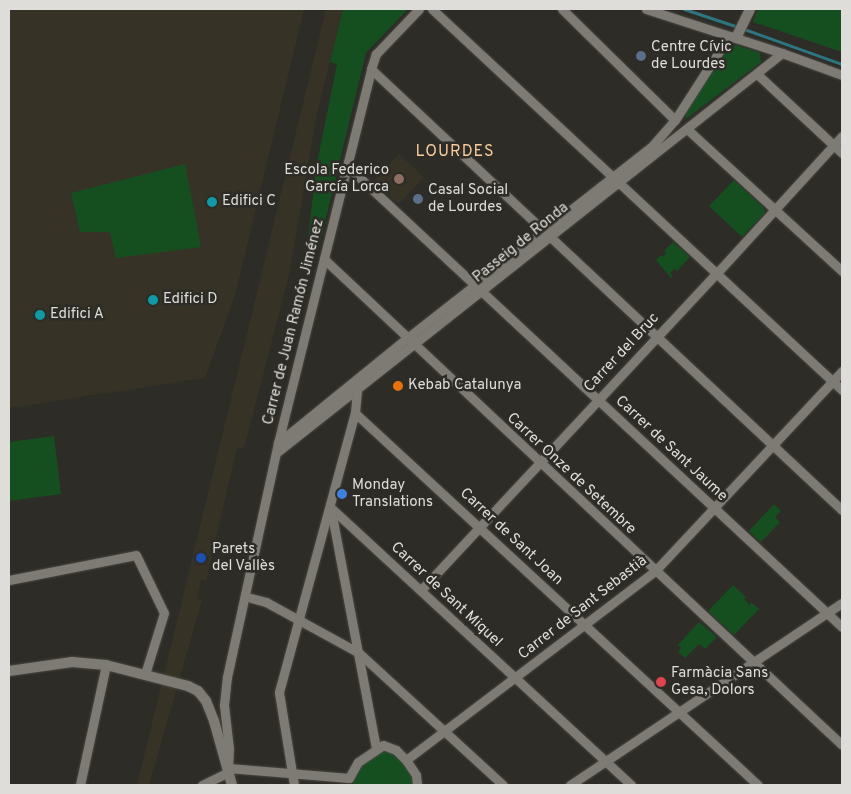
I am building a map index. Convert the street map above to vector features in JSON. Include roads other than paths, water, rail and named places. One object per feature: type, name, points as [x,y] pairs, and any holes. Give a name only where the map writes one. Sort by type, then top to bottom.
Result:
[{"type":"street","name":"Carrer de Juan Ramón Jiménez","points":[[228,770],[229,749],[224,705],[227,677],[278,443],[347,166],[376,54],[419,9]]},
{"type":"street","points":[[432,9],[842,390]]},
{"type":"street","points":[[562,9],[675,120]]},
{"type":"street","points":[[646,9],[782,53],[842,75]]},
{"type":"street","points":[[732,37],[750,9]]},
{"type":"street","name":"Passeig de Ronda","points":[[616,180],[653,145],[675,120],[732,37]]},
{"type":"street","name":"Passeig de Ronda","points":[[276,453],[410,342],[616,180],[687,129],[782,53]]},
{"type":"street","points":[[372,69],[842,510]]},
{"type":"street","points":[[757,74],[842,153]]},
{"type":"street","points":[[687,129],[842,271]]},
{"type":"street","name":"Carrer del Bruc","points":[[421,590],[842,136]]},
{"type":"street","name":"Carrer de Sant Jaume","points":[[347,166],[842,627]]},
{"type":"street","name":"Carrer Onze de Setembre","points":[[324,259],[654,571],[842,745]]},
{"type":"street","name":"Carrer de Sant Sebastià","points":[[406,760],[654,571],[842,371]]},
{"type":"street","points":[[294,785],[279,692],[355,413],[355,387]]},
{"type":"street","name":"Passeig de Ronda","points":[[278,443],[355,387]]},
{"type":"street","name":"Carrer de Sant Joan","points":[[355,413],[758,785]]},
{"type":"street","points":[[330,507],[376,748]]},
{"type":"street","name":"Carrer de Sant Miquel","points":[[330,507],[631,785]]},
{"type":"street","points":[[9,580],[136,555],[164,613],[149,675]]},
{"type":"street","points":[[251,598],[266,602],[359,653],[504,785]]},
{"type":"street","points":[[570,785],[842,603]]},
{"type":"street","points":[[9,671],[72,662],[106,665],[188,686],[198,691],[206,701],[214,720],[232,785]]},
{"type":"street","points":[[80,785],[106,665]]},
{"type":"street","points":[[202,785],[228,770],[291,772],[351,782],[358,762],[383,745],[396,750],[406,760],[416,775],[417,785]]},
{"type":"waterway","points":[[684,9],[738,27]]},
{"type":"waterway","points":[[744,29],[842,64]]},
{"type":"place","name":"Centre Cívic de Lourdes","points":[[641,56]]},
{"type":"place","name":"Escola Federico García Lorca","points":[[399,179]]},
{"type":"place","name":"Casal Social de Lourdes","points":[[418,199]]},
{"type":"place","name":"Edifici C","points":[[212,202]]},
{"type":"place","name":"Edifici D","points":[[153,300]]},
{"type":"place","name":"Edifici A","points":[[40,315]]},
{"type":"place","name":"Kebab Catalunya","points":[[398,386]]},
{"type":"place","name":"Monday Translations","points":[[342,494]]},
{"type":"place","name":"Parets del Vallès","points":[[201,558]]},
{"type":"place","name":"Farmàcia Sans Gesa, Dolors","points":[[661,682]]},
{"type":"district","name":"LOURDES","points":[[455,152]]}]
